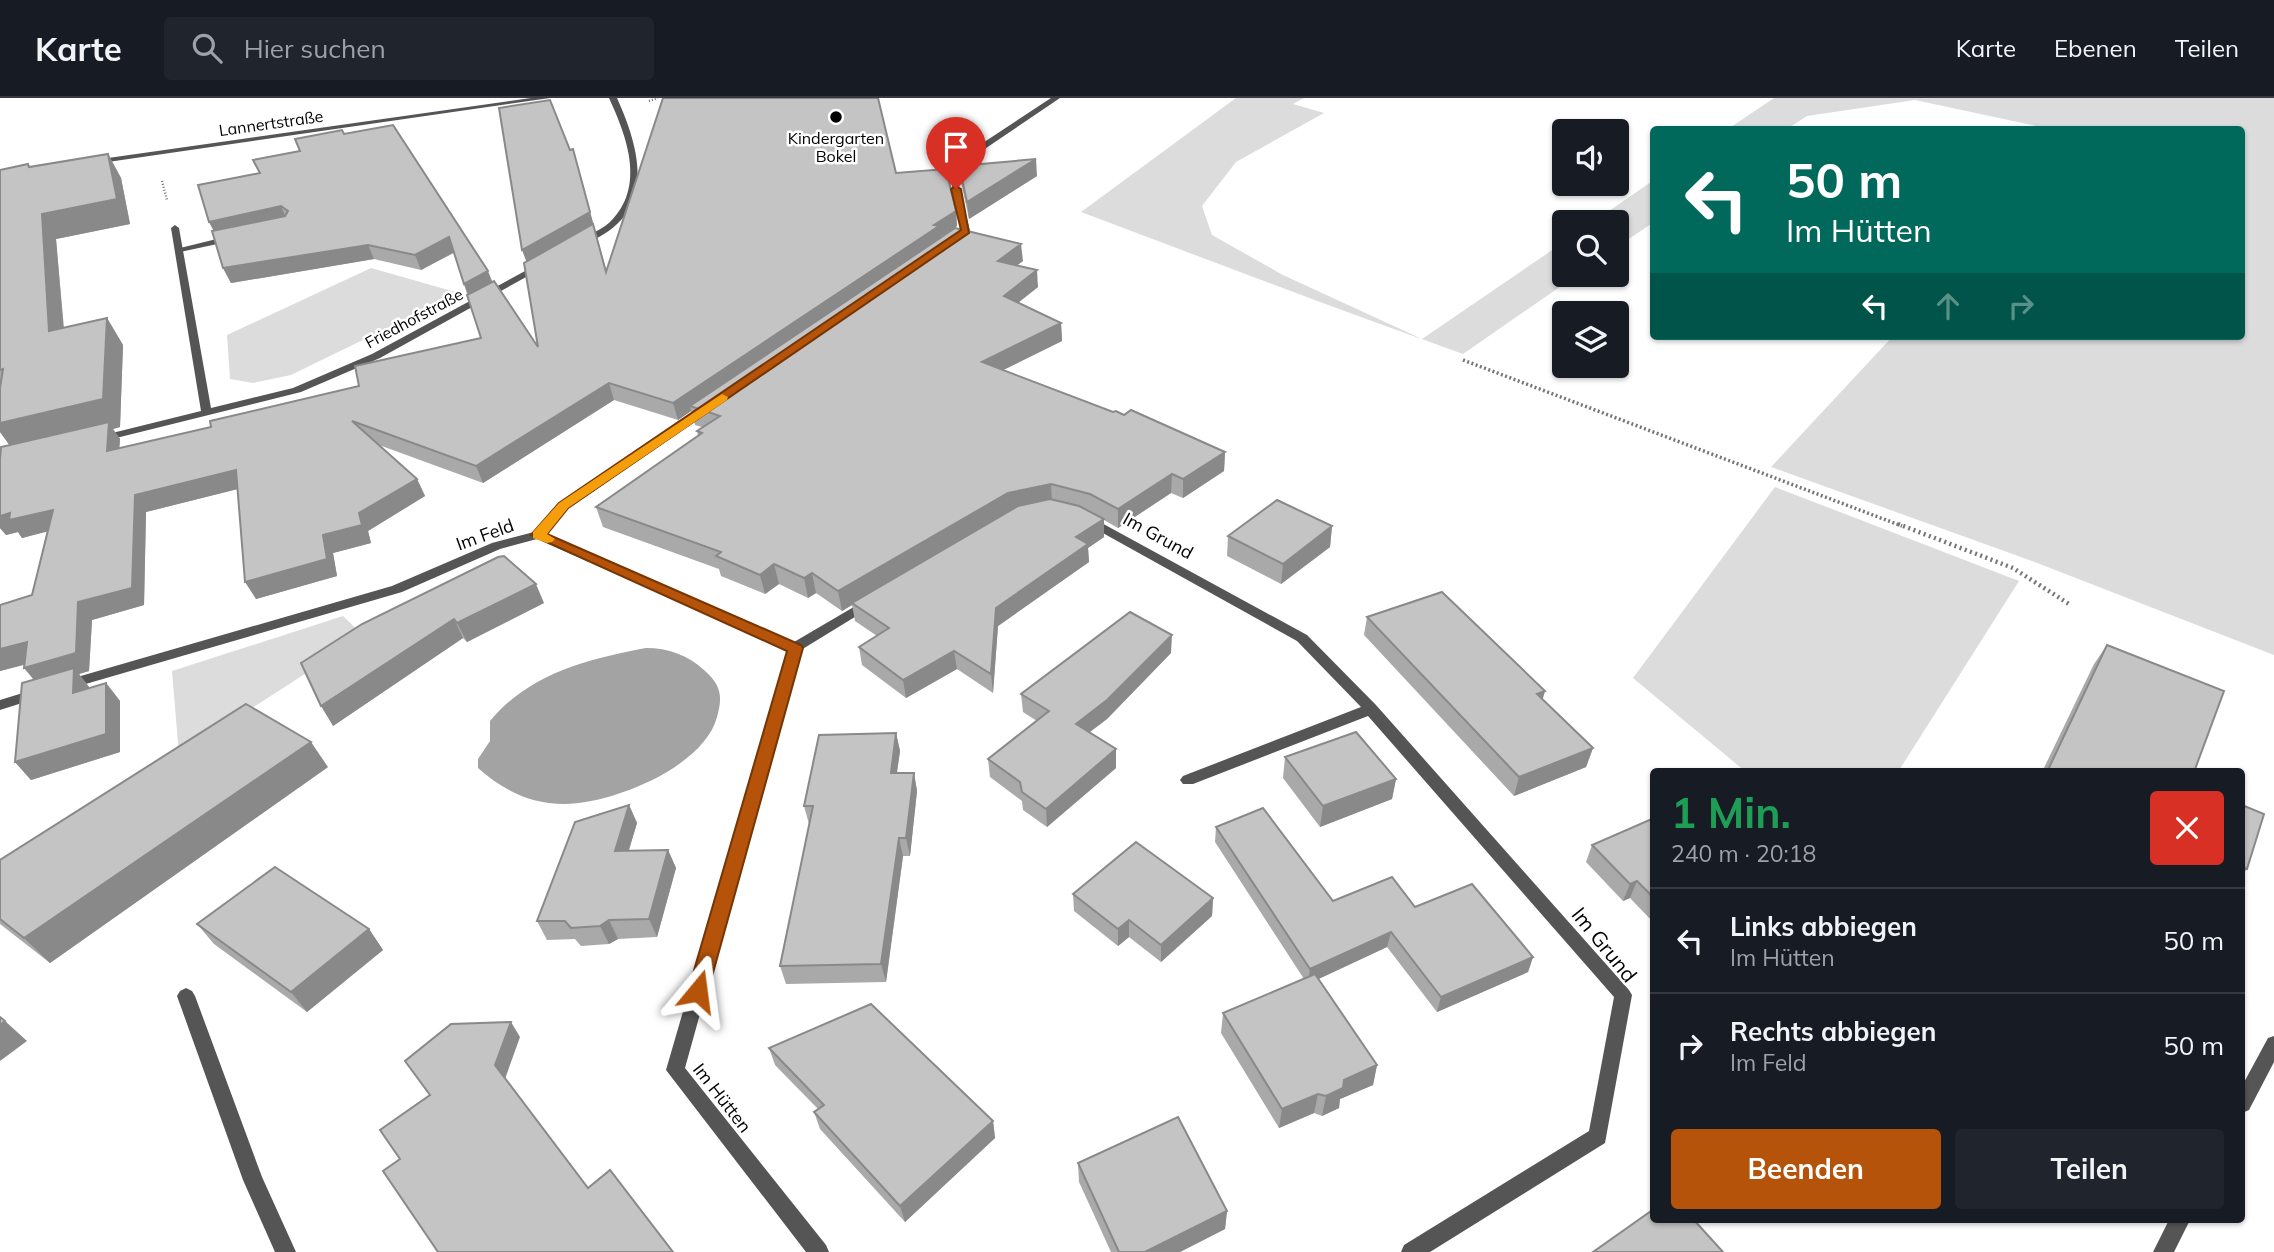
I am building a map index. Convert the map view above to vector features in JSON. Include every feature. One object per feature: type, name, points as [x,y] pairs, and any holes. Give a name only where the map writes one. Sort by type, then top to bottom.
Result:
[{"type":"street","name":"Lannertstraße","points":[[90,162],[546,98]]},
{"type":"street","points":[[570,248],[615,222],[636,185],[634,147],[613,98]]},
{"type":"street","points":[[944,246],[966,231],[951,168],[1056,98]]},
{"type":"street","points":[[174,228],[180,249],[207,414]]},
{"type":"street","points":[[180,249],[247,235]]},
{"type":"street","name":"Friedhofstraße","points":[[90,441],[297,390],[376,356],[548,261]]},
{"type":"street","name":"Im Feld","points":[[0,705],[397,589],[496,546],[538,535],[564,506],[720,399]]},
{"type":"street","name":"Im Grund","points":[[1073,515],[1085,518],[1302,638],[1371,709],[1622,995],[1598,1136],[1410,1252]]},
{"type":"street","points":[[538,535],[795,648],[887,594]]},
{"type":"street","name":"Im Hütten","points":[[795,648],[676,1070],[818,1252]]},
{"type":"street","points":[[1188,780],[1371,709]]},
{"type":"street","points":[[186,996],[253,1180],[286,1252]]},
{"type":"street","points":[[2245,1098],[2274,1044]]},
{"type":"street","points":[[2163,1252],[2178,1223]]},
{"type":"path","points":[[155,153],[174,228]]},
{"type":"path","points":[[1463,360],[2013,568],[2069,604]]},
{"type":"shaded area","points":[[1236,98],[1304,98],[1293,104],[1324,113],[1236,162],[1202,206],[1212,235],[1283,275],[1422,339],[1552,250],[1552,287],[1560,287],[1463,354],[1319,302],[1081,212]]},
{"type":"shaded area","points":[[1774,98],[2274,98],[2274,655],[2032,561],[1771,467],[1889,340],[2245,340],[2245,126],[2036,126],[1915,100],[1807,116],[1792,126],[1732,126]]},
{"type":"shaded area","points":[[1650,183],[1650,225],[1629,239],[1629,210],[1610,210]]},
{"type":"shaded area","points":[[371,268],[459,293],[291,375],[253,383],[230,379],[227,335]]},
{"type":"shaded area","points":[[1775,487],[2019,581],[1901,768],[1741,768],[1633,678]]},
{"type":"shaded area","points":[[343,616],[364,636],[179,755],[172,671]]},
{"type":"shaded area","points":[[646,648],[670,651],[691,660],[710,675],[719,691],[719,710],[709,735],[694,752],[676,766],[630,790],[584,802],[564,804],[540,801],[518,794],[497,783],[478,768],[478,759],[490,741],[490,721],[523,691],[541,680],[581,664]]},
{"type":"building","points":[[663,98],[878,98],[896,173],[946,169],[956,211],[934,225],[939,226],[673,403],[609,383],[476,466],[352,421],[417,479],[359,513],[362,525],[323,535],[327,559],[245,582],[236,470],[135,495],[132,588],[78,602],[76,653],[24,668],[27,642],[0,649],[0,605],[32,595],[53,510],[9,520],[10,513],[0,516],[1,447],[109,422],[107,451],[211,427],[210,421],[359,386],[355,366],[481,338],[467,295],[494,281],[538,347],[524,263],[593,224],[606,272]]},
{"type":"building","points":[[550,100],[570,150],[573,149],[590,212],[522,250],[499,108]]},
{"type":"building","points":[[393,125],[488,271],[464,284],[449,237],[415,255],[368,245],[223,268],[212,231],[285,216],[288,211],[281,206],[209,222],[198,185],[260,173],[253,160],[300,151],[295,139],[342,130],[344,134]]},
{"type":"building","points":[[108,154],[117,199],[42,214],[49,331],[107,318],[103,399],[0,423],[3,369],[0,370],[0,170]]},
{"type":"building","points":[[1036,159],[967,202],[959,166]]},
{"type":"building","points":[[955,228],[1021,244],[998,261],[1037,270],[1004,296],[1061,323],[982,362],[1113,412],[1124,415],[1131,410],[1225,452],[1183,479],[1172,474],[1118,509],[1090,494],[1051,484],[1008,493],[838,591],[812,573],[804,578],[774,564],[760,575],[716,556],[721,552],[596,507],[702,433],[697,431],[720,416],[690,406]]},
{"type":"building","points":[[1050,499],[1079,506],[1104,519],[1076,537],[1088,544],[996,608],[991,674],[954,651],[903,680],[859,647],[889,628],[852,603],[1018,506]]},
{"type":"building","points":[[1277,500],[1332,526],[1283,564],[1228,536]]},
{"type":"building","points":[[504,556],[536,584],[457,623],[454,619],[321,706],[301,663],[362,624]]},
{"type":"building","points":[[1442,592],[1545,691],[1537,694],[1593,748],[1519,777],[1367,617]]},
{"type":"building","points":[[1130,612],[1172,635],[1107,700],[1076,724],[1116,749],[1046,809],[1022,792],[1020,782],[988,759],[1049,711],[1021,694]]},
{"type":"building","points":[[2107,645],[2224,691],[2195,768],[2049,768]]},
{"type":"building","points":[[74,668],[73,693],[106,683],[106,734],[15,762],[22,683]]},
{"type":"building","points":[[246,704],[311,742],[24,938],[0,919],[0,860]]},
{"type":"building","points":[[1356,732],[1396,779],[1323,806],[1285,757]]},
{"type":"building","points":[[896,733],[891,773],[914,773],[906,838],[899,838],[881,964],[780,966],[813,806],[804,806],[819,735]]},
{"type":"building","points":[[629,805],[615,851],[668,850],[649,919],[609,920],[600,926],[571,928],[565,921],[537,921],[575,822]]},
{"type":"building","points":[[2245,806],[2264,814],[2247,869],[2245,868]]},
{"type":"building","points":[[1263,808],[1333,901],[1392,877],[1415,907],[1472,884],[1533,957],[1441,997],[1391,932],[1310,969],[1216,827]]},
{"type":"building","points":[[1650,820],[1650,894],[1637,881],[1630,884],[1592,845]]},
{"type":"building","points":[[1136,842],[1213,898],[1161,945],[1129,920],[1118,929],[1073,894]]},
{"type":"building","points":[[275,867],[369,929],[291,992],[197,924]]},
{"type":"building","points":[[1315,974],[1377,1065],[1344,1080],[1343,1088],[1326,1096],[1318,1094],[1282,1109],[1223,1013]]},
{"type":"building","points":[[871,1004],[993,1121],[900,1206],[814,1112],[824,1105],[769,1048]]},
{"type":"building","points":[[511,1022],[495,1065],[588,1188],[610,1170],[673,1252],[438,1252],[383,1171],[400,1159],[380,1130],[430,1095],[405,1061],[451,1024]]},
{"type":"building","points":[[1178,1117],[1227,1211],[1145,1252],[1119,1252],[1078,1163]]},
{"type":"building","points":[[1650,1212],[1650,1223],[1697,1223],[1723,1252],[1593,1252]]},
{"type":"slow traffic","points":[[547,539],[538,535],[564,506],[722,397]]},
{"type":"place","name":"Kindergarten Bokel","points":[[836,117]]},
{"type":"route","points":[[698,991],[795,648],[538,535],[564,506],[966,231],[956,189]]}]
